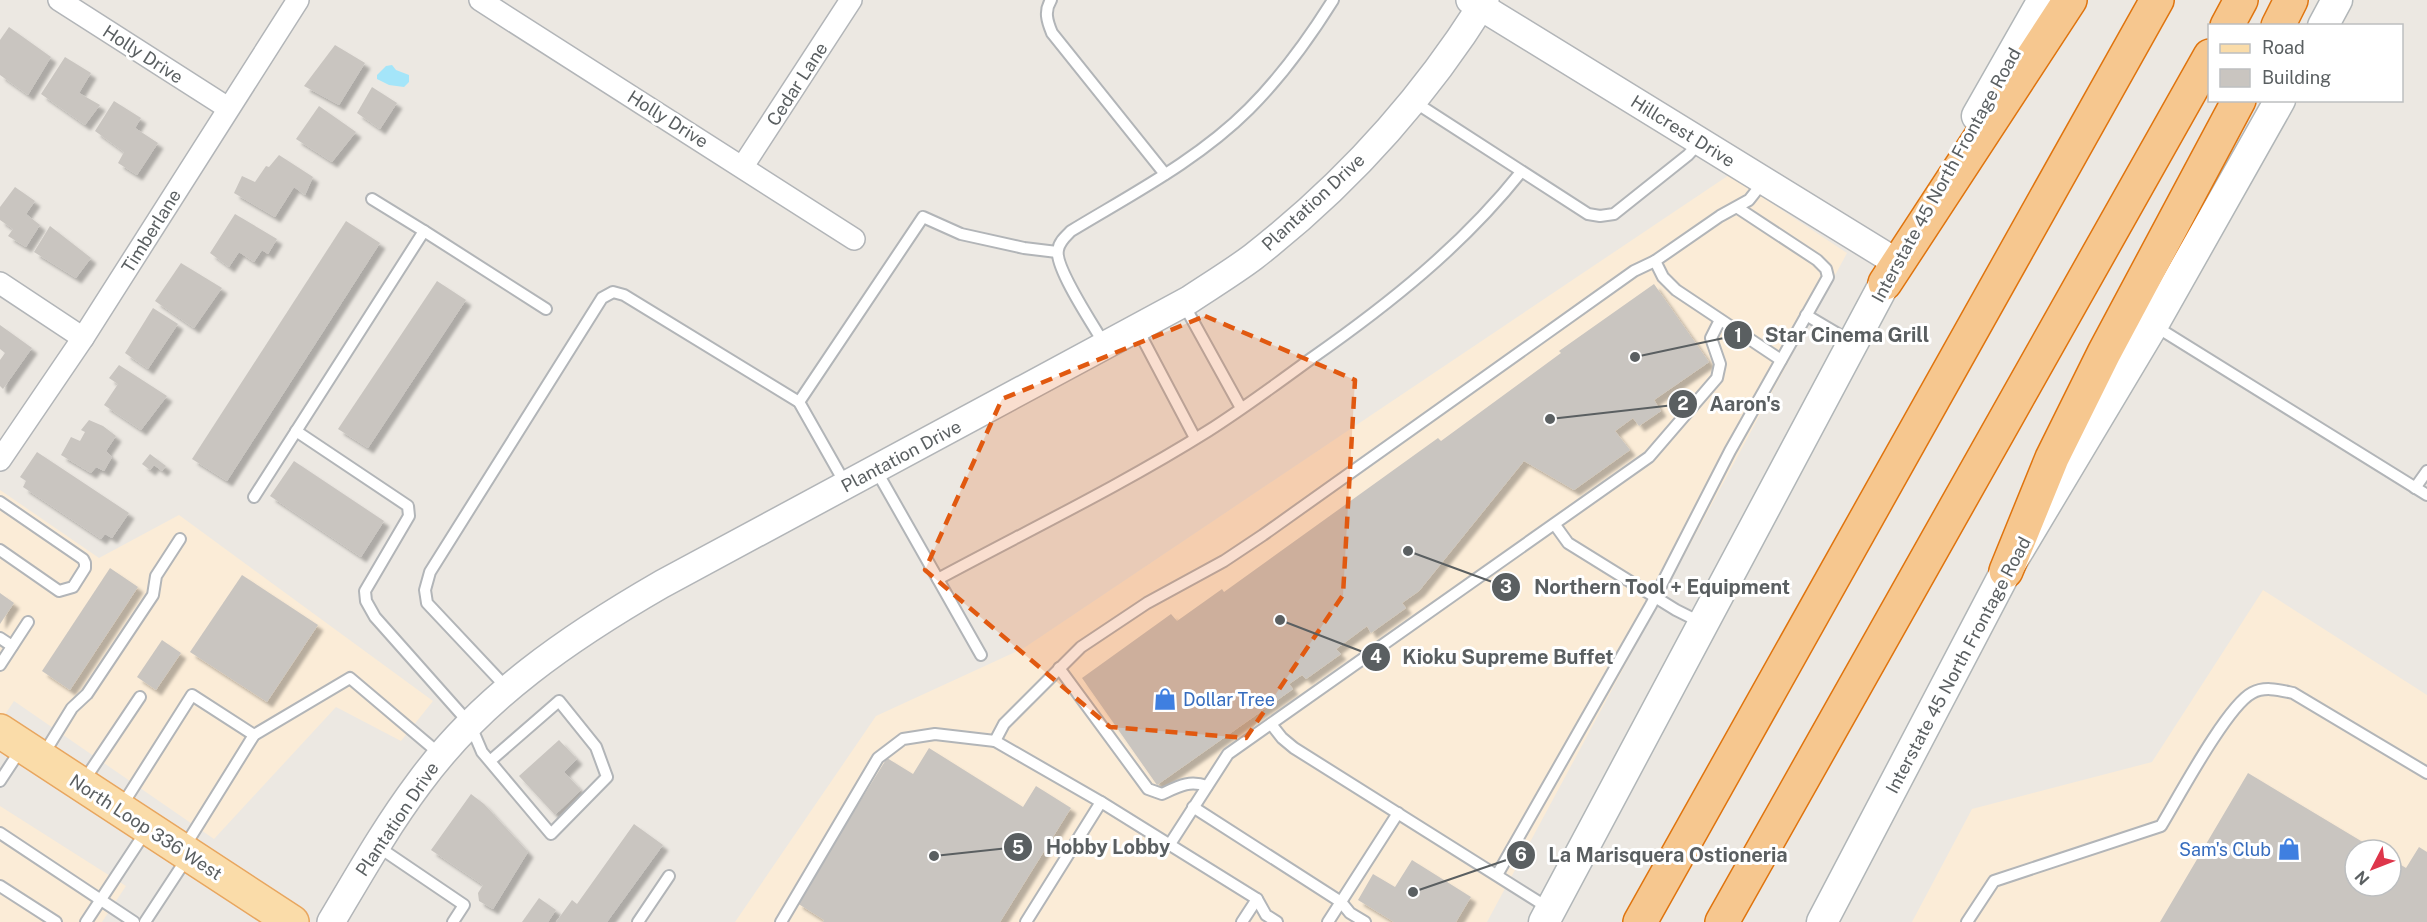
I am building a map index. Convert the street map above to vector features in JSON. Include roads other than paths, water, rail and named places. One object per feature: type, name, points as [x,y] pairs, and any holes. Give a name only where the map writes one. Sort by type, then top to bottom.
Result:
[{"type":"highway","points":[[1891,273],[2070,0]]},
{"type":"highway","points":[[1640,922],[2157,0]]},
{"type":"highway","points":[[2228,24],[2241,0]]},
{"type":"highway","points":[[2279,24],[2290,0]]},
{"type":"highway","points":[[1722,922],[2208,60]]},
{"type":"highway","points":[[2006,571],[2052,458],[2104,352],[2238,102]]},
{"type":"main road","name":"Interstate 45 North Frontage Road","points":[[1547,916],[1853,343],[2043,0]]},
{"type":"main road","points":[[2324,24],[2337,0]]},
{"type":"main road","name":"Interstate 45 North Frontage Road","points":[[1822,922],[2006,571],[2153,325],[2279,102]]},
{"type":"main road","name":"North Loop 336 West","points":[[21,745],[292,922]]},
{"type":"street","name":"Holly Drive","points":[[59,0],[228,108]]},
{"type":"street","name":"Timberlane","points":[[0,460],[83,338],[298,0]]},
{"type":"street","name":"Holly Drive","points":[[480,0],[854,239]]},
{"type":"street","name":"Cedar Lane","points":[[743,166],[851,0]]},
{"type":"street","name":"Hillcrest Drive","points":[[1478,2],[1764,181],[1891,273]]},
{"type":"street","name":"Plantation Drive","points":[[331,922],[376,846],[420,782],[470,724],[507,688],[598,621],[1183,303],[1251,258],[1299,219],[1346,175],[1434,74],[1478,2]]},
{"type":"street","points":[[0,284],[83,338]]},
{"type":"lane","points":[[1051,0],[1047,6],[1047,20],[1052,33],[1165,174]]},
{"type":"lane","points":[[1106,345],[1080,304],[1061,266],[1057,252],[1061,241],[1071,231],[1205,147],[1248,110],[1281,76],[1305,45],[1333,0]]},
{"type":"lane","points":[[1412,100],[1588,214],[1600,216],[1614,214],[1701,142]]},
{"type":"lane","points":[[938,579],[1195,438],[1241,408],[1372,316],[1433,266],[1502,195],[1521,172]]},
{"type":"lane","points":[[995,741],[1004,724],[1081,646],[1147,603],[1224,561],[1263,535],[1634,271],[1655,261],[1720,216],[1749,200],[1764,181]]},
{"type":"lane","points":[[372,198],[546,309]]},
{"type":"lane","points":[[1497,875],[1655,597],[1730,451],[1828,277],[1826,269],[1816,260],[1737,208]]},
{"type":"lane","points":[[799,402],[923,217],[961,234],[1024,248],[1057,252]]},
{"type":"lane","points":[[254,497],[424,231]]},
{"type":"lane","points":[[1655,261],[1663,277],[1676,290],[1781,360]]},
{"type":"lane","points":[[507,688],[427,603],[425,590],[430,572],[602,298],[613,292],[624,295],[799,402],[846,485]]},
{"type":"lane","points":[[1183,303],[1241,408]]},
{"type":"lane","points":[[1806,315],[1853,343]]},
{"type":"lane","points":[[1170,844],[1228,754],[1649,457],[1718,378],[1720,364],[1712,338],[1720,320]]},
{"type":"lane","points":[[2153,325],[2427,495]]},
{"type":"lane","points":[[1137,328],[1195,438]]},
{"type":"lane","points":[[296,431],[408,506],[409,516],[365,591],[366,601],[375,617],[470,724],[482,752],[551,834],[607,777],[596,747],[559,701],[490,761]]},
{"type":"lane","points":[[876,470],[981,655]]},
{"type":"lane","points":[[2415,488],[2427,471]]},
{"type":"lane","points":[[0,502],[82,559],[85,568],[73,587],[58,591],[0,550]]},
{"type":"lane","points":[[1555,525],[1568,543],[1655,597],[1703,623]]},
{"type":"lane","points":[[0,781],[21,745],[72,708],[87,693],[153,595],[156,576],[180,539]]},
{"type":"lane","points":[[0,665],[28,622]]},
{"type":"lane","points":[[0,638],[12,646]]},
{"type":"lane","points":[[1059,668],[1148,789],[1162,794],[1188,783],[1196,782],[1207,786]]},
{"type":"lane","points":[[145,922],[254,735],[350,678],[442,755]]},
{"type":"lane","points":[[1967,922],[1994,881],[2161,826],[2230,714],[2252,693],[2269,688],[2293,693],[2427,774]]},
{"type":"lane","points":[[119,810],[192,695],[254,735]]},
{"type":"lane","points":[[81,785],[140,697]]},
{"type":"lane","points":[[1271,724],[1294,748],[1497,875],[1547,916]]},
{"type":"lane","points":[[781,922],[878,758],[903,739],[935,734],[995,741],[1101,802],[1257,899],[1266,915],[1277,922]]},
{"type":"lane","points":[[1026,922],[1101,802]]},
{"type":"lane","points":[[1193,807],[1341,902],[1350,913],[1365,922]]},
{"type":"lane","points":[[1328,922],[1398,813]]},
{"type":"lane","points":[[86,922],[147,828]]},
{"type":"lane","points":[[0,833],[134,922]]},
{"type":"lane","points":[[376,846],[464,905],[453,922]]},
{"type":"lane","points":[[638,922],[669,876]]},
{"type":"lane","points":[[0,886],[57,922]]},
{"type":"lane","points":[[1242,922],[1257,899]]},
{"type":"water","points":[[392,65],[396,70],[409,75],[409,82],[404,87],[389,85],[377,79],[377,75],[386,66]]},
{"type":"place","name":"Star Cinema Grill","points":[[1635,357]]},
{"type":"place","name":"Aaron's","points":[[1550,419]]},
{"type":"place","name":"Northern Tool + Equipment","points":[[1408,551]]},
{"type":"place","name":"Kioku Supreme Buffet","points":[[1280,620]]},
{"type":"place","name":"Dollar Tree","points":[[1165,699]]},
{"type":"place","name":"Sam's Club","points":[[2289,849]]},
{"type":"place","name":"Hobby Lobby","points":[[934,856]]},
{"type":"place","name":"La Marisquera Ostioneria","points":[[1413,892]]}]
